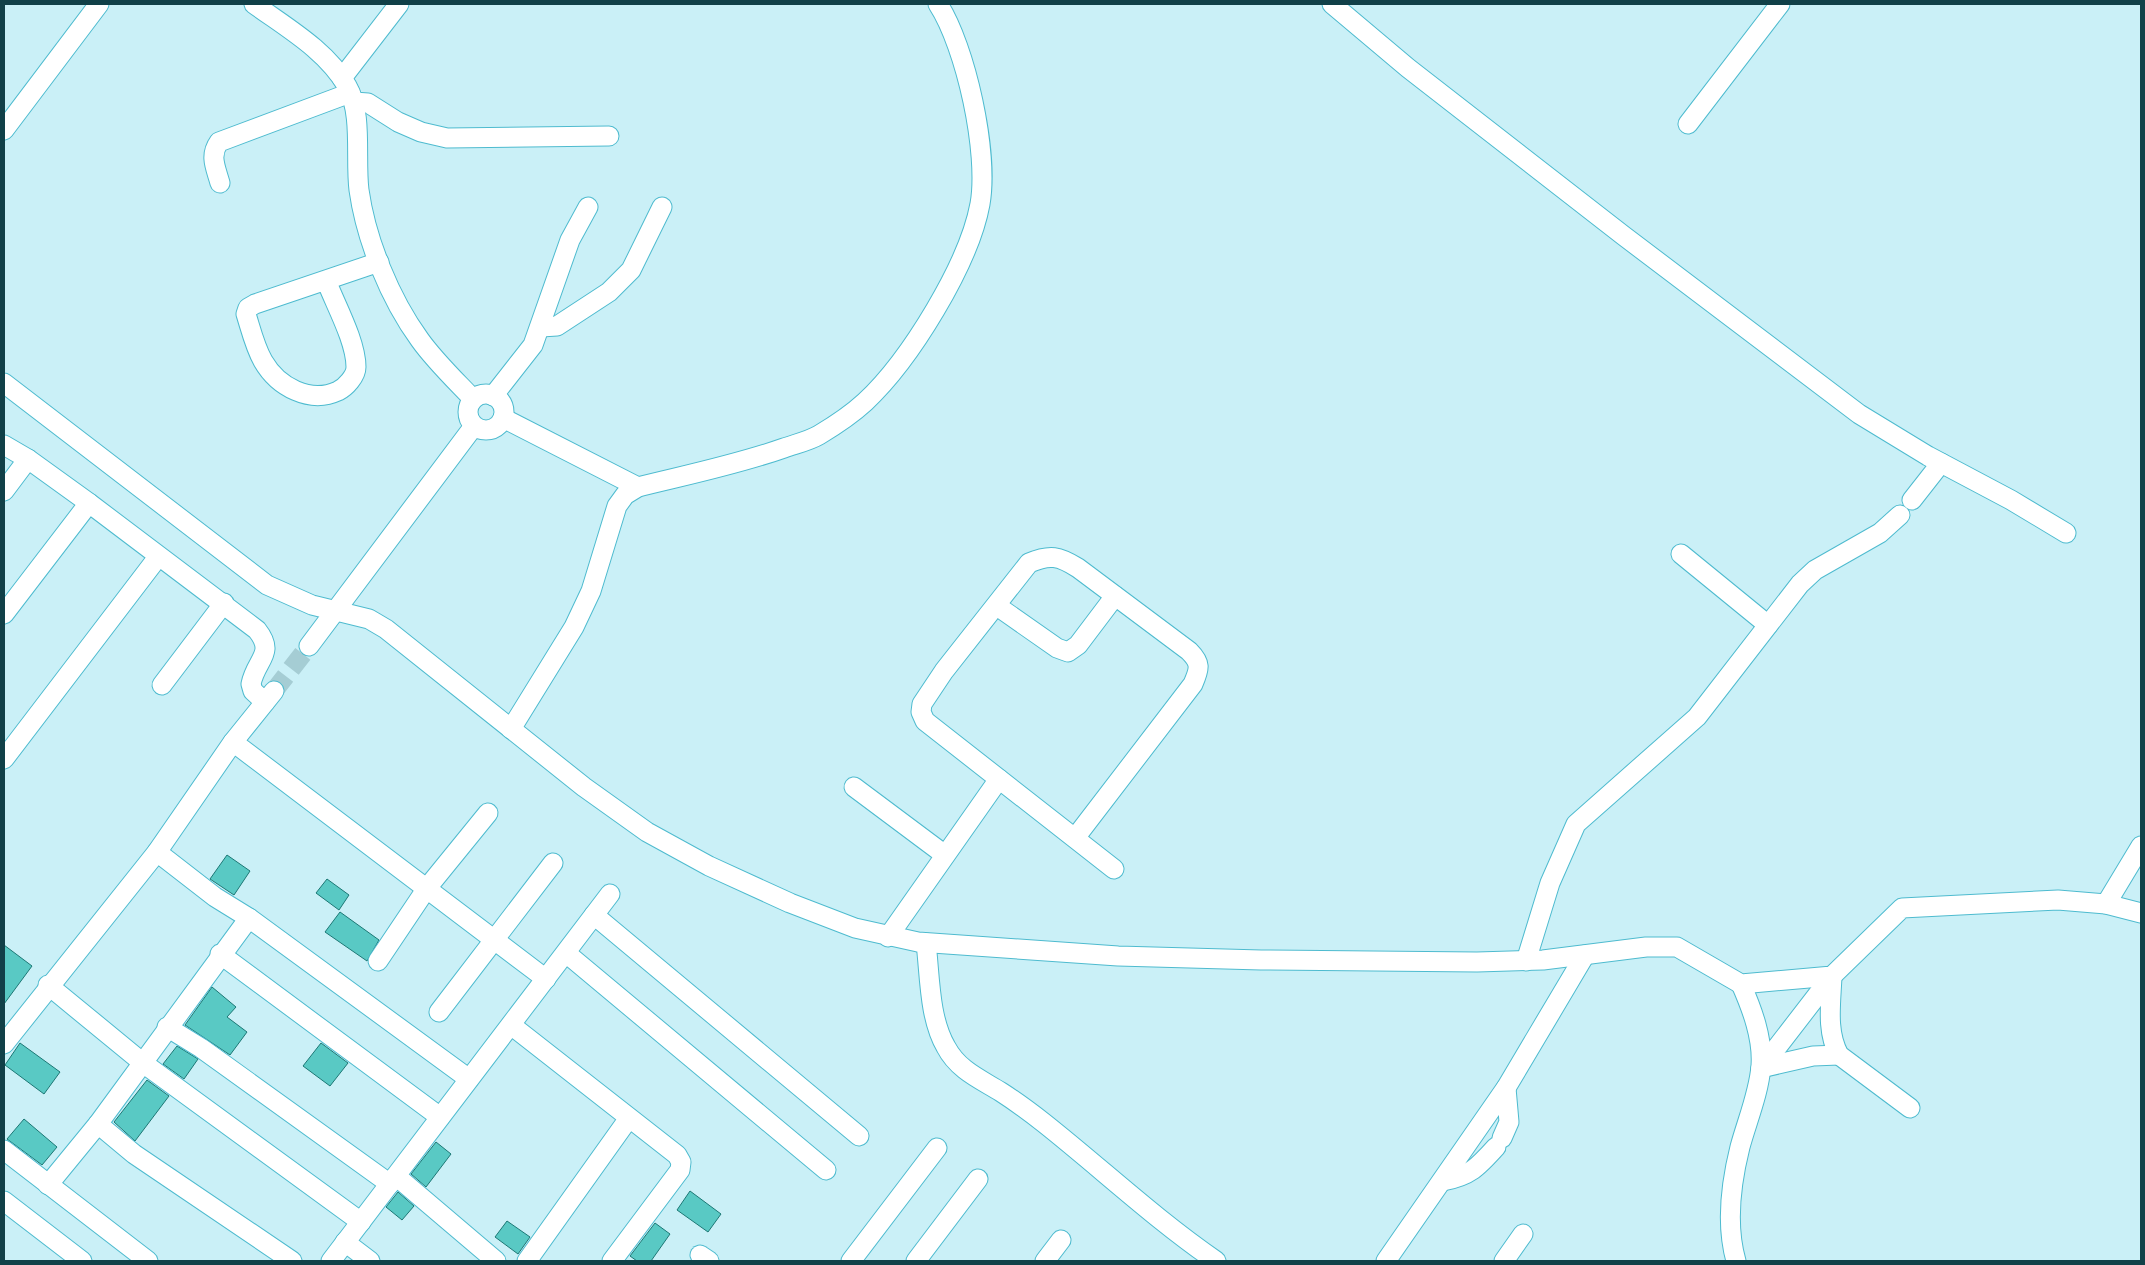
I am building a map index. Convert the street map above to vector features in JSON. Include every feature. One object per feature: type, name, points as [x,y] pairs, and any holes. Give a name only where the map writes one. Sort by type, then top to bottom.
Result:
[{"type":"street","points":[[4,130],[99,4]]},
{"type":"street","points":[[254,4],[335,66],[349,91],[359,189],[366,228],[379,262],[402,311],[420,340],[473,399]]},
{"type":"street","points":[[220,184],[212,157],[214,149],[219,142],[349,91],[399,4]]},
{"type":"street","points":[[512,729],[574,627],[591,591],[617,506],[625,495],[638,487],[763,456],[818,436],[865,402],[899,363],[951,280],[968,242],[980,205],[982,151],[963,60],[949,21],[938,4]]},
{"type":"street","points":[[1332,4],[1408,68],[1786,360],[1859,414],[1941,463],[2066,532]]},
{"type":"street","points":[[1688,124],[1780,4]]},
{"type":"street","points":[[349,91],[398,122],[421,132],[447,138],[609,136]]},
{"type":"street","points":[[494,396],[532,345],[541,327],[570,240],[588,207]]},
{"type":"street","points":[[541,327],[557,326],[609,292],[631,270],[662,207]]},
{"type":"street","points":[[326,280],[352,348],[356,368],[352,378],[340,390],[323,397],[307,395],[292,389],[277,378],[264,362],[246,314],[248,308],[255,304],[379,262]]},
{"type":"street","points":[[4,383],[267,585],[293,598],[369,619],[386,630],[584,787],[656,837],[709,866],[790,903],[856,928],[888,937],[926,943],[1118,956],[1261,960],[1526,961],[1646,946],[1677,947],[1741,984],[1832,976]]},
{"type":"street","points":[[486,394],[494,396],[502,405],[503,418],[494,429],[480,430],[474,426],[468,416],[469,404],[473,399],[486,394]]},
{"type":"street","points":[[503,418],[638,487]]},
{"type":"street","points":[[309,646],[474,426]]},
{"type":"street","points":[[4,445],[28,459],[89,503],[158,557],[224,603],[257,630],[266,641],[266,650],[251,684],[253,691],[270,697],[234,742],[157,852],[48,985],[4,1044]]},
{"type":"street","points":[[4,492],[28,459]]},
{"type":"street","points":[[1912,500],[1941,463]]},
{"type":"street","points":[[4,614],[89,503]]},
{"type":"street","points":[[1526,961],[1550,883],[1576,824],[1673,741],[1698,717],[1800,584],[1815,570],[1880,533],[1900,515]]},
{"type":"street","points":[[1680,554],[1768,625]]},
{"type":"street","points":[[4,759],[10,737],[158,557]]},
{"type":"street","points":[[1075,838],[1193,684],[1200,669],[1198,661],[1189,651],[1061,557],[1042,557],[1028,563],[944,671],[922,704],[921,712],[925,721],[1114,869]]},
{"type":"street","points":[[996,606],[1056,648],[1068,652],[1078,644],[1115,596]]},
{"type":"street","points":[[162,685],[224,603]]},
{"type":"street","points":[[234,742],[546,979]]},
{"type":"street","points":[[888,937],[999,779]]},
{"type":"street","points":[[854,787],[945,855]]},
{"type":"street","points":[[378,961],[427,888],[488,813]]},
{"type":"street","points":[[2106,904],[2141,846]]},
{"type":"street","points":[[157,852],[215,897],[249,918],[469,1079]]},
{"type":"street","points":[[439,1012],[553,863]]},
{"type":"street","points":[[330,1261],[610,894]]},
{"type":"street","points":[[1761,1068],[1832,976],[1902,908],[2058,900],[2106,904],[2141,913]]},
{"type":"street","points":[[594,915],[860,1136]]},
{"type":"street","points":[[48,1185],[98,1124],[220,954],[249,918]]},
{"type":"street","points":[[926,943],[934,1014],[945,1046],[955,1061],[969,1074],[1044,1123],[1131,1197],[1216,1261]]},
{"type":"street","points":[[566,953],[826,1170]]},
{"type":"street","points":[[220,954],[440,1117]]},
{"type":"street","points":[[1386,1261],[1506,1088],[1586,955]]},
{"type":"street","points":[[1832,976],[1830,1028],[1834,1046],[1839,1056],[1910,1108]]},
{"type":"street","points":[[1736,1261],[1732,1248],[1731,1196],[1740,1149],[1761,1068],[1754,1013],[1741,984]]},
{"type":"street","points":[[48,985],[143,1062],[361,1222]]},
{"type":"street","points":[[511,1025],[677,1155],[681,1162],[680,1170],[612,1261]]},
{"type":"street","points":[[167,1027],[202,1048],[393,1180],[496,1261]]},
{"type":"street","points":[[1761,1068],[1813,1056],[1839,1056]]},
{"type":"street","points":[[1443,1181],[1467,1175],[1480,1165],[1499,1142],[1509,1122],[1506,1088]]},
{"type":"street","points":[[527,1261],[629,1118]]},
{"type":"street","points":[[98,1124],[134,1154],[292,1261]]},
{"type":"street","points":[[851,1261],[937,1148]]},
{"type":"street","points":[[4,1150],[148,1261]]},
{"type":"street","points":[[916,1261],[978,1179]]},
{"type":"street","points":[[4,1201],[76,1259]]},
{"type":"street","points":[[1504,1261],[1523,1234]]},
{"type":"street","points":[[1045,1261],[1061,1240]]},
{"type":"street","points":[[345,1242],[370,1261]]},
{"type":"building","points":[[227,855],[250,871],[234,895],[210,879]]},
{"type":"building","points":[[327,879],[349,895],[339,910],[316,893]]},
{"type":"building","points":[[340,912],[379,940],[367,961],[325,932]]},
{"type":"building","points":[[4,945],[32,966],[4,1004]]},
{"type":"building","points":[[212,987],[236,1007],[227,1017],[247,1032],[230,1055],[185,1025]]},
{"type":"building","points":[[20,1043],[60,1072],[44,1094],[5,1065]]},
{"type":"building","points":[[321,1043],[348,1063],[330,1086],[303,1066]]},
{"type":"building","points":[[177,1046],[198,1059],[184,1079],[163,1064]]},
{"type":"building","points":[[147,1080],[169,1096],[135,1141],[114,1122]]},
{"type":"building","points":[[24,1119],[57,1147],[42,1165],[7,1139]]},
{"type":"building","points":[[436,1142],[451,1154],[426,1187],[411,1174]]},
{"type":"building","points":[[690,1191],[721,1214],[708,1232],[677,1210]]},
{"type":"building","points":[[398,1192],[414,1206],[402,1220],[386,1207]]},
{"type":"building","points":[[507,1221],[530,1237],[518,1254],[495,1237]]},
{"type":"building","points":[[655,1223],[670,1234],[651,1261],[637,1261],[630,1256]]},
{"type":"tunnel","points":[[274,691],[309,646]]}]
